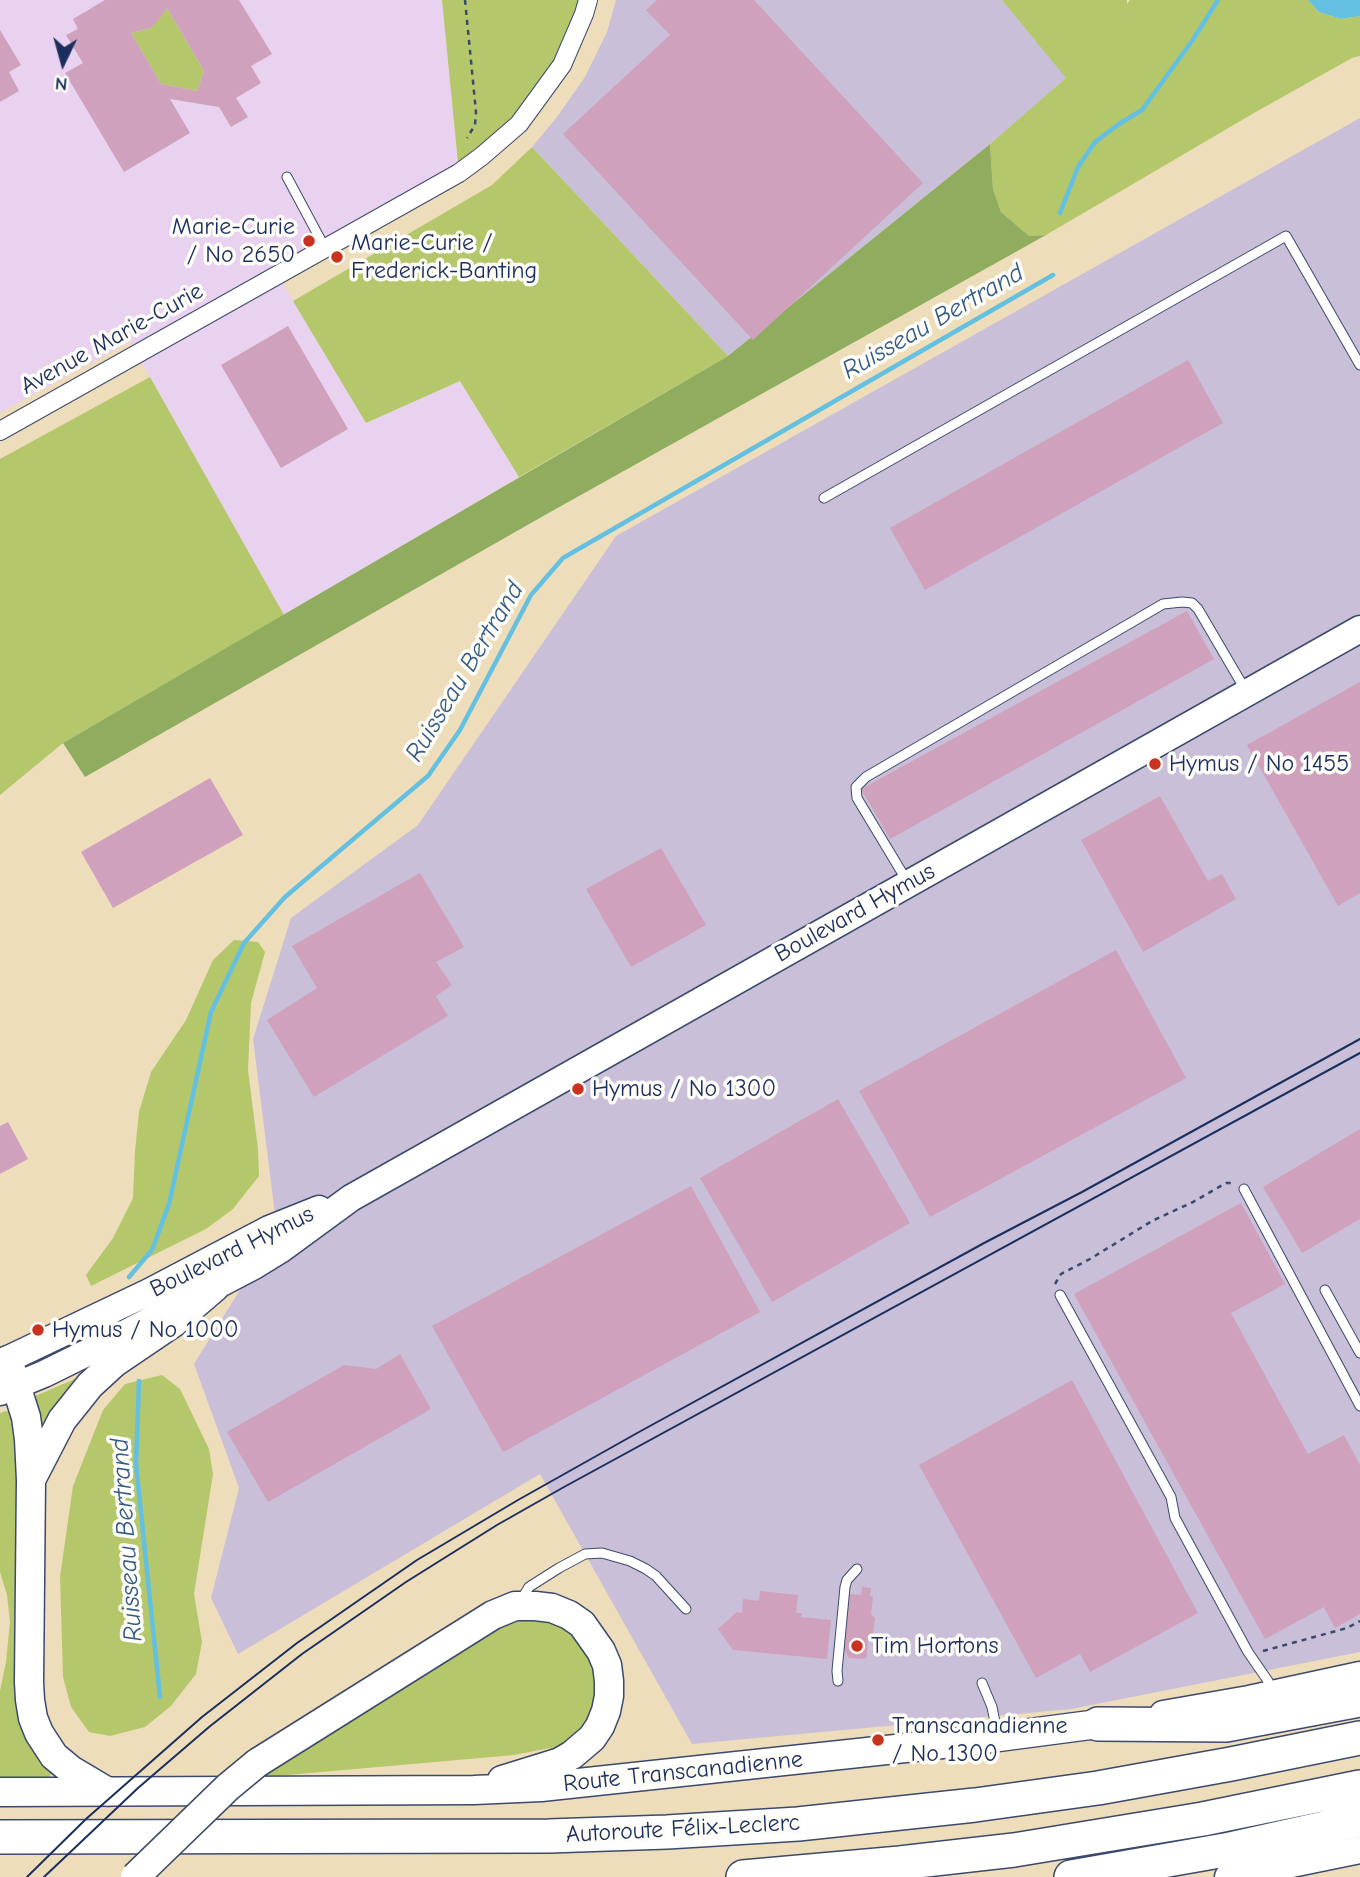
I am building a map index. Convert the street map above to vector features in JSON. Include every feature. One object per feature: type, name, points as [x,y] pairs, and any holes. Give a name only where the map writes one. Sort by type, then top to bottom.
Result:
[{"type":"highway","points":[[1098,1724],[1226,1725],[1360,1700]]},
{"type":"highway","name":"Autoroute Félix-Leclerc","points":[[0,1837],[549,1836],[785,1825],[963,1807],[1098,1787],[1231,1765],[1360,1738]]},
{"type":"highway","name":"Autoroute Félix-Leclerc","points":[[743,1877],[1026,1848],[1203,1819],[1360,1787]]},
{"type":"highway","points":[[1071,1877],[1256,1844],[1360,1821]]},
{"type":"main road","points":[[31,1480],[62,1420],[90,1385],[114,1363],[173,1323],[215,1287]]},
{"type":"main road","points":[[6,1375],[28,1427],[31,1480],[29,1682],[33,1718],[54,1756],[71,1770],[108,1792]]},
{"type":"main road","points":[[135,1877],[228,1787],[257,1763],[484,1620],[506,1609],[523,1606],[544,1607],[565,1613],[582,1624],[593,1638],[601,1650],[609,1673],[609,1696],[600,1726],[592,1738],[568,1758],[474,1790]]},
{"type":"main road","name":"Route Transcanadienne","points":[[0,1792],[474,1790],[568,1785],[998,1738],[1098,1724]]},
{"type":"street","name":"Avenue Marie-Curie","points":[[0,431],[459,173],[519,124],[562,65],[588,0]]},
{"type":"street","name":"Boulevard Hymus","points":[[6,1375],[68,1362],[215,1287],[280,1250],[351,1198],[1360,629]]},
{"type":"street","name":"Boulevard Hymus","points":[[6,1375],[149,1292],[269,1228],[351,1198]]},
{"type":"street","name":"Route Transcanadienne","points":[[1098,1724],[1273,1694],[1360,1675]]},
{"type":"street","points":[[1228,1877],[1360,1850]]},
{"type":"lane","points":[[287,177],[325,248]]},
{"type":"lane","points":[[824,498],[1286,236],[1360,365]]},
{"type":"lane","points":[[909,883],[857,798],[856,787],[866,777],[1163,604],[1192,603],[1198,609],[1247,692]]},
{"type":"lane","points":[[1244,1189],[1360,1406]]},
{"type":"lane","points":[[1325,1290],[1360,1353]]},
{"type":"lane","points":[[1060,1295],[1171,1497],[1175,1518],[1273,1694]]},
{"type":"lane","points":[[523,1606],[524,1595],[534,1583],[585,1554],[602,1553],[646,1569],[656,1576],[686,1609]]},
{"type":"lane","points":[[838,1681],[845,1587],[847,1580],[857,1569]]},
{"type":"lane","points":[[982,1683],[992,1707],[998,1738]]},
{"type":"path","points":[[465,0],[476,112],[475,125],[467,138]]},
{"type":"path","points":[[1060,1295],[1055,1285],[1061,1274],[1152,1221],[1226,1183],[1234,1182],[1244,1189]]},
{"type":"path","points":[[1258,1653],[1347,1628],[1360,1621]]},
{"type":"shaded area","points":[[0,0],[442,0],[459,173],[276,272],[366,423],[460,381],[519,477],[284,615],[130,342],[0,413]]},
{"type":"shaded area","points":[[616,0],[1002,0],[1067,78],[990,144],[728,356],[532,147],[585,77],[607,32]]},
{"type":"shaded area","points":[[1360,118],[1360,1652],[1071,1709],[692,1744],[540,1474],[238,1654],[211,1598],[239,1488],[194,1364],[277,1230],[253,1039],[291,918],[418,825],[616,536]]},
{"type":"green space","points":[[442,0],[588,0],[519,124],[459,173]]},
{"type":"green space","points":[[1002,0],[1127,0],[1127,4],[1130,0],[1308,0],[1319,12],[1341,19],[1360,16],[1360,56],[1254,113],[1046,235],[1029,236],[1001,212],[993,189],[990,144],[1066,78]]},
{"type":"green space","points":[[167,8],[204,71],[197,91],[161,84],[131,33],[150,28]]},
{"type":"green space","points":[[990,144],[993,189],[1001,212],[1029,236],[1046,235],[545,515],[85,777],[63,743],[728,356]]},
{"type":"green space","points":[[532,147],[728,356],[519,477],[460,381],[366,423],[293,301],[492,185]]},
{"type":"green space","points":[[150,377],[284,615],[63,743],[0,795],[0,459]]},
{"type":"green space","points":[[234,940],[258,942],[265,952],[251,1003],[248,1070],[259,1176],[233,1209],[206,1229],[91,1286],[86,1275],[113,1238],[133,1198],[139,1112],[151,1072],[186,1020],[213,960]]},
{"type":"green space","points":[[98,1369],[45,1440],[33,1397]]},
{"type":"green space","points":[[162,1375],[180,1389],[209,1449],[213,1474],[194,1594],[202,1642],[196,1674],[171,1706],[145,1727],[110,1736],[89,1732],[71,1707],[63,1677],[60,1577],[73,1486],[103,1410],[125,1384]]},
{"type":"green space","points":[[12,1412],[17,1428],[21,1692],[59,1773],[50,1775],[49,1784],[0,1784],[0,1691],[10,1622],[7,1595],[0,1572],[0,1413]]},
{"type":"green space","points":[[529,1619],[562,1625],[575,1636],[596,1664],[599,1713],[554,1757],[550,1748],[514,1755],[265,1777],[278,1764],[483,1635],[513,1621]]},
{"type":"water","points":[[1308,0],[1360,0],[1360,16],[1341,19],[1319,12]]},
{"type":"building","points":[[105,0],[239,0],[272,54],[251,66],[261,83],[236,98],[248,117],[231,127],[219,107],[170,99],[190,133],[124,172],[65,73],[83,63],[66,35],[78,29],[73,19]],"holes":[[[167,8],[204,71],[197,91],[161,84],[131,33],[150,28]]]},
{"type":"building","points":[[657,0],[754,0],[923,183],[753,340],[563,134],[670,35],[646,10]]},
{"type":"building","points":[[0,30],[21,65],[9,72],[19,91],[0,102]]},
{"type":"building","points":[[288,326],[348,429],[281,468],[221,365]]},
{"type":"building","points":[[1188,360],[1223,423],[925,590],[890,528]]},
{"type":"building","points":[[1187,611],[1214,659],[890,839],[861,789]]},
{"type":"building","points":[[1360,682],[1360,893],[1338,906],[1247,745]]},
{"type":"building","points":[[210,778],[243,835],[113,908],[81,852]]},
{"type":"building","points":[[1160,796],[1208,881],[1222,874],[1236,899],[1143,952],[1081,840]]},
{"type":"building","points":[[661,848],[706,925],[631,967],[586,889]]},
{"type":"building","points":[[420,873],[464,947],[436,962],[452,985],[436,996],[448,1016],[314,1097],[267,1020],[317,988],[292,946]]},
{"type":"building","points":[[1116,950],[1186,1078],[930,1217],[859,1091]]},
{"type":"building","points":[[838,1099],[910,1223],[772,1302],[700,1178]]},
{"type":"building","points":[[8,1122],[28,1159],[0,1174],[0,1126]]},
{"type":"building","points":[[1360,1129],[1360,1219],[1302,1253],[1263,1187]]},
{"type":"building","points":[[691,1186],[760,1312],[503,1452],[432,1326]]},
{"type":"building","points":[[1241,1203],[1285,1284],[1231,1313],[1308,1454],[1344,1435],[1360,1465],[1360,1614],[1335,1628],[1324,1607],[1265,1639],[1074,1294]]},
{"type":"building","points":[[400,1354],[431,1409],[268,1502],[227,1432],[344,1365],[376,1369]]},
{"type":"building","points":[[1072,1380],[1198,1613],[1090,1672],[1080,1654],[1036,1678],[919,1465]]},
{"type":"building","points":[[862,1587],[871,1588],[871,1614],[875,1618],[873,1634],[868,1638],[867,1657],[849,1658],[843,1647],[849,1594],[861,1595]]},
{"type":"building","points":[[760,1591],[798,1595],[796,1613],[802,1613],[801,1617],[831,1620],[827,1659],[733,1650],[718,1629],[737,1612],[742,1613],[743,1599],[759,1601]]},
{"type":"waterway","name":"Ruisseau Bertrand","points":[[1060,213],[1078,167],[1095,142],[1142,110],[1218,0]]},
{"type":"waterway","name":"Ruisseau Bertrand","points":[[129,1277],[152,1250],[169,1204],[211,1012],[244,943],[285,897],[428,776],[460,730],[531,595],[563,558],[1053,275]]},
{"type":"waterway","name":"Ruisseau Bertrand","points":[[139,1381],[136,1464],[160,1697]]},
{"type":"tram line","points":[[27,1877],[86,1819],[202,1717],[297,1643],[417,1560],[639,1432],[1360,1039]]},
{"type":"tram line","points":[[44,1877],[138,1788],[209,1727],[302,1654],[406,1582],[497,1525],[1360,1053]]},
{"type":"place","name":"Marie-Curie / No 2650","points":[[309,241]]},
{"type":"place","name":"Marie-Curie / Frederick-Banting","points":[[337,257]]},
{"type":"place","name":"Hymus / No 1455","points":[[1155,764]]},
{"type":"place","name":"Hymus / No 1300","points":[[578,1089]]},
{"type":"place","name":"Hymus / No 1000","points":[[38,1330]]},
{"type":"place","name":"Tim Hortons","points":[[857,1646]]},
{"type":"place","name":"Transcanadienne / No 1300","points":[[878,1740]]}]
